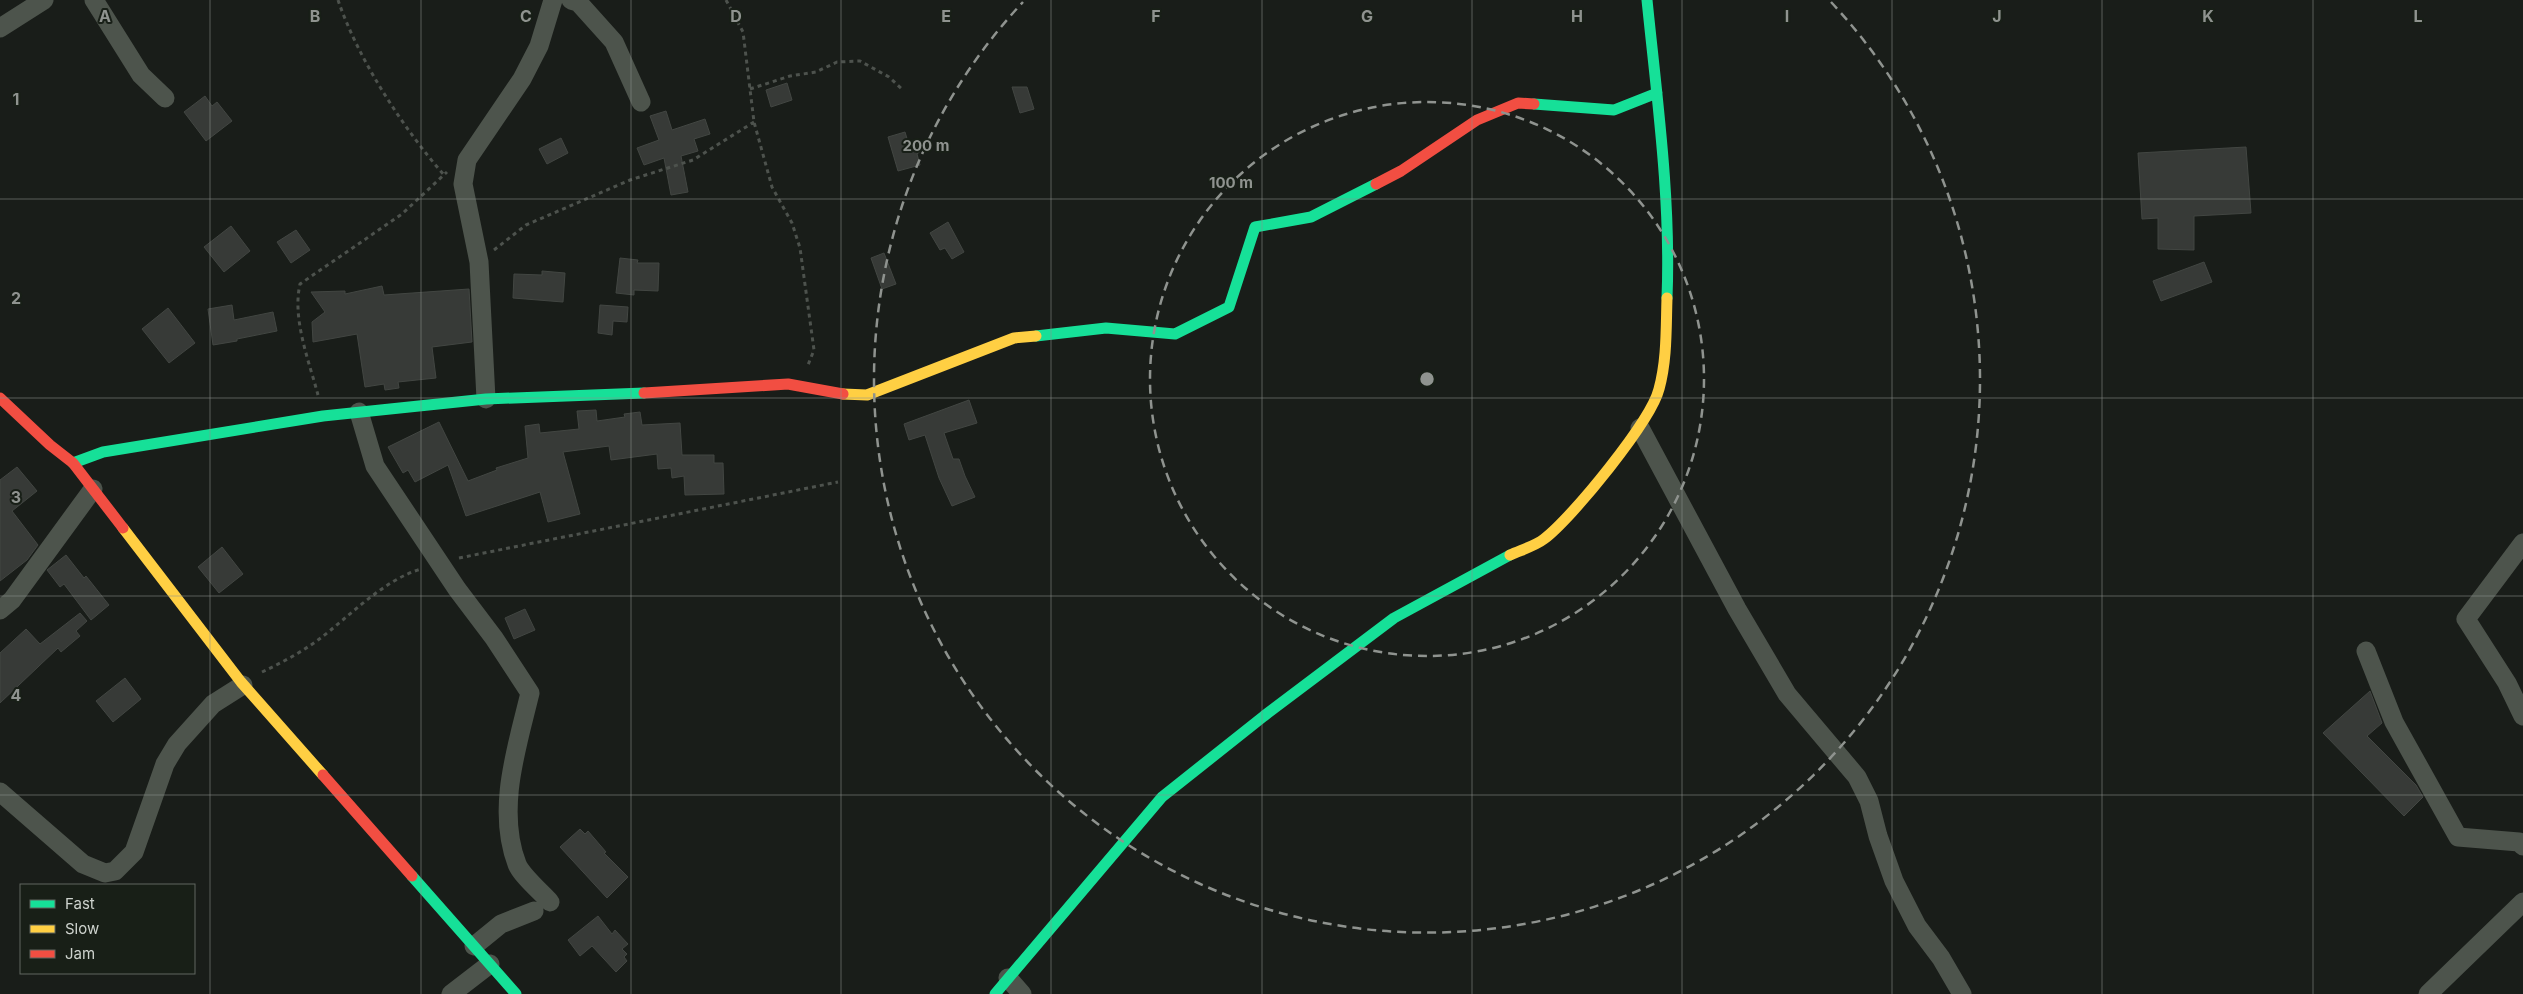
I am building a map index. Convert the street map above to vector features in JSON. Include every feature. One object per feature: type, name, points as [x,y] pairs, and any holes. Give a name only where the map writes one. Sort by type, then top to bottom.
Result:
[{"type":"street","points":[[0,28],[44,0]]},
{"type":"street","points":[[94,0],[141,75],[165,98]]},
{"type":"street","points":[[486,399],[479,262],[463,184],[467,160],[522,79],[538,46],[553,0]]},
{"type":"street","points":[[571,0],[578,2],[614,42],[626,64],[641,102]]},
{"type":"street","points":[[995,994],[1162,797],[1264,716],[1394,618],[1494,563],[1544,539],[1576,506],[1640,428],[1659,391],[1664,361],[1669,252],[1664,166],[1648,0]]},
{"type":"street","points":[[73,463],[103,452],[323,416],[486,399],[702,391],[788,384],[833,393],[867,395],[1014,338],[1106,328],[1175,334],[1229,307],[1255,227],[1311,217],[1401,171],[1477,120],[1518,103],[1614,110],[1657,92]]},
{"type":"street","points":[[0,398],[50,445],[73,463],[242,684],[516,994]]},
{"type":"street","points":[[359,412],[375,466],[439,564],[494,638],[530,693],[511,780],[508,820],[518,865],[542,906],[501,924],[474,946]]},
{"type":"street","points":[[1640,428],[1719,577],[1787,694],[1857,777],[1869,801],[1878,836],[1894,881],[1916,926],[1941,958],[1962,994]]},
{"type":"street","points":[[0,610],[12,600],[93,490]]},
{"type":"street","points":[[2523,543],[2466,619],[2507,683],[2523,716]]},
{"type":"street","points":[[2366,651],[2394,722],[2458,837],[2520,842],[2523,846]]},
{"type":"street","points":[[0,792],[83,864],[105,873],[115,871],[134,852],[165,764],[177,744],[213,704],[242,684]]},
{"type":"street","points":[[2428,994],[2523,902]]},
{"type":"street","points":[[452,994],[490,964]]},
{"type":"street","points":[[1008,978],[1022,994]]},
{"type":"path","points":[[338,0],[346,23],[384,92],[420,147],[444,175]]},
{"type":"path","points":[[726,0],[742,32],[754,122],[772,188],[792,223],[800,248],[814,350],[807,367],[788,384]]},
{"type":"path","points":[[750,89],[790,76],[816,72],[837,62],[860,61],[889,77],[903,90]]},
{"type":"path","points":[[479,262],[526,225],[630,180],[693,160],[754,122]]},
{"type":"path","points":[[323,416],[300,319],[297,298],[300,284],[402,214],[450,169]]},
{"type":"path","points":[[242,684],[289,659],[317,640],[366,601],[411,572],[439,564],[726,503],[838,482]]},
{"type":"building","points":[[787,83],[792,100],[771,107],[766,90]]},
{"type":"building","points":[[1012,87],[1027,87],[1034,109],[1020,113]]},
{"type":"building","points":[[205,96],[212,106],[217,102],[232,121],[206,141],[184,112]]},
{"type":"building","points":[[666,111],[672,130],[705,119],[710,134],[694,139],[698,151],[681,156],[688,192],[671,195],[664,158],[644,165],[637,148],[659,140],[650,116]]},
{"type":"building","points":[[905,132],[908,142],[918,139],[922,150],[917,154],[920,165],[898,171],[888,137]]},
{"type":"building","points":[[561,138],[568,153],[547,164],[539,149]]},
{"type":"building","points":[[2246,147],[2251,213],[2194,216],[2194,250],[2158,249],[2158,218],[2142,219],[2138,153]]},
{"type":"building","points":[[948,222],[964,252],[952,259],[945,248],[940,250],[930,233]]},
{"type":"building","points":[[231,226],[250,251],[224,272],[204,247]]},
{"type":"building","points":[[296,230],[310,250],[291,263],[277,242]]},
{"type":"building","points":[[884,253],[896,284],[882,289],[871,258]]},
{"type":"building","points":[[620,258],[638,260],[637,263],[659,263],[658,291],[634,290],[634,295],[616,293]]},
{"type":"building","points":[[2204,262],[2212,282],[2161,301],[2153,281]]},
{"type":"building","points":[[542,271],[565,273],[563,302],[513,298],[514,274],[542,275]]},
{"type":"building","points":[[382,286],[384,295],[469,289],[472,342],[432,347],[436,378],[398,382],[399,388],[385,390],[384,384],[365,387],[357,334],[313,342],[312,322],[325,312],[311,292],[345,291],[345,294]]},
{"type":"building","points":[[232,305],[234,320],[273,312],[277,331],[213,345],[208,309]]},
{"type":"building","points":[[600,305],[628,307],[627,322],[613,321],[612,335],[598,333]]},
{"type":"building","points":[[168,308],[195,343],[169,363],[142,329]]},
{"type":"building","points":[[969,400],[977,423],[944,433],[953,459],[959,459],[975,497],[952,506],[939,478],[925,435],[909,440],[904,424]]},
{"type":"building","points":[[596,410],[597,421],[625,417],[624,414],[640,412],[642,425],[680,423],[682,455],[714,455],[714,463],[723,463],[724,494],[685,495],[684,476],[672,478],[671,468],[658,469],[657,454],[611,460],[609,446],[563,452],[580,514],[548,522],[540,492],[466,516],[448,465],[415,482],[408,470],[403,473],[388,447],[439,422],[468,481],[497,470],[496,468],[528,458],[525,426],[539,424],[540,433],[579,429],[577,411]]},
{"type":"building","points":[[17,467],[37,491],[12,511],[38,545],[27,560],[0,581],[0,480]]},
{"type":"building","points":[[222,547],[243,574],[219,593],[198,567]]},
{"type":"building","points":[[66,555],[109,605],[91,620],[64,584],[60,587],[47,570]]},
{"type":"building","points":[[525,609],[535,630],[514,639],[505,618]]},
{"type":"building","points":[[80,613],[87,621],[76,631],[80,636],[61,652],[58,648],[0,703],[0,653],[26,629],[40,644]]},
{"type":"building","points":[[125,678],[141,699],[113,722],[96,701]]},
{"type":"building","points":[[2370,691],[2382,723],[2367,736],[2416,785],[2423,797],[2404,816],[2323,733]]},
{"type":"building","points":[[580,829],[585,834],[588,831],[606,852],[604,853],[628,877],[607,898],[560,847]]},
{"type":"building","points":[[598,916],[612,934],[615,930],[628,944],[622,949],[627,954],[624,957],[627,961],[616,972],[592,946],[580,956],[568,940]]},
{"type":"traffic: fast","points":[[1647,0],[1665,186],[1668,261],[1667,298]]},
{"type":"traffic: fast","points":[[1534,104],[1614,110],[1657,93]]},
{"type":"traffic: fast","points":[[1036,336],[1106,328],[1175,334],[1229,307],[1255,227],[1311,217],[1376,184]]},
{"type":"traffic: fast","points":[[73,463],[103,452],[323,416],[486,399],[644,393]]},
{"type":"traffic: fast","points":[[995,994],[1162,797],[1264,716],[1394,618],[1510,555]]},
{"type":"traffic: fast","points":[[412,876],[516,994]]},
{"type":"traffic: slow","points":[[1510,555],[1532,546],[1557,528],[1591,491],[1642,423],[1653,404],[1662,378],[1666,344],[1667,298]]},
{"type":"traffic: slow","points":[[843,394],[867,395],[1014,338],[1036,336]]},
{"type":"traffic: slow","points":[[123,528],[241,682],[323,775]]},
{"type":"traffic: jam","points":[[1376,184],[1401,171],[1477,120],[1518,103],[1534,104]]},
{"type":"traffic: jam","points":[[644,393],[788,384],[843,394]]},
{"type":"traffic: jam","points":[[0,398],[50,445],[73,463],[123,528]]},
{"type":"traffic: jam","points":[[323,775],[412,876]]}]
